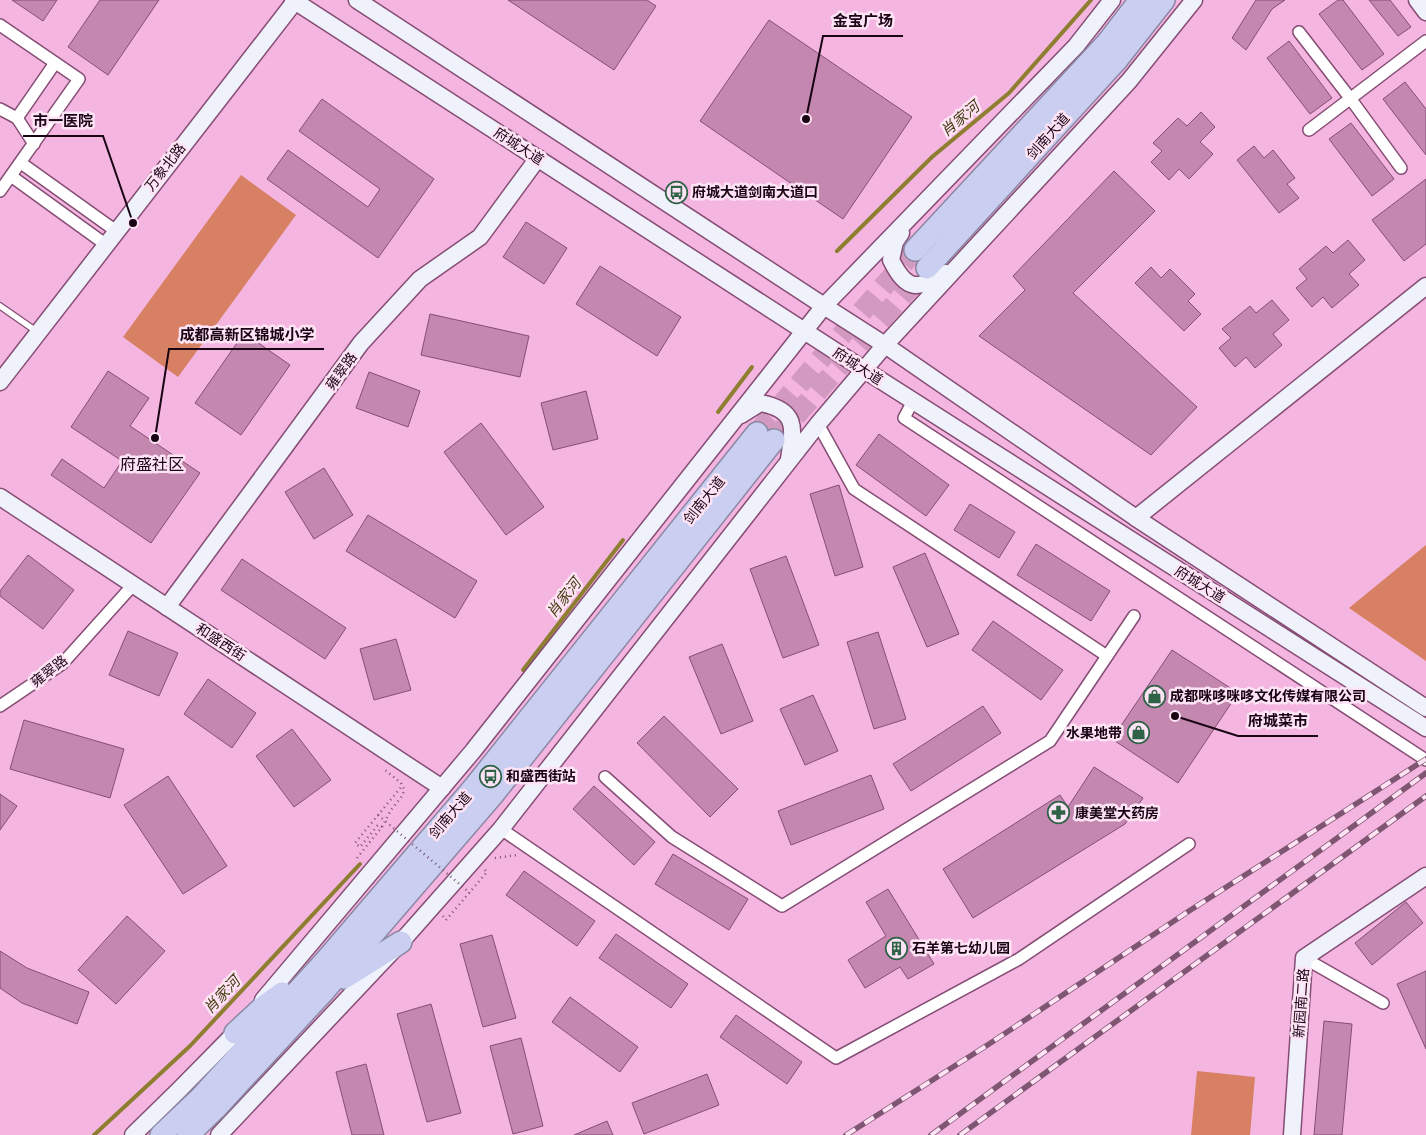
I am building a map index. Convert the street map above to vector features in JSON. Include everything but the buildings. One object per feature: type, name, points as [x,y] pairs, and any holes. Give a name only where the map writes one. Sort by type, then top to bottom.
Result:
[{"type":"highway","name":"剑南大道","points":[[914,250],[1107,43],[1140,0]]},
{"type":"highway","name":"剑南大道","points":[[927,268],[1116,61],[1164,0]]},
{"type":"highway","name":"剑南大道","points":[[161,1135],[201,1097],[326,960],[475,786],[766,437],[492,796],[325,990],[215,1109],[188,1135]]},
{"type":"highway","points":[[325,990],[401,942]]},
{"type":"highway","points":[[235,1033],[263,1007],[326,960]]},
{"type":"main road","name":"府城大道","points":[[295,0],[863,369],[1426,728]]},
{"type":"main road","name":"万象北路","points":[[0,382],[295,0]]},
{"type":"main road","name":"府城大道","points":[[357,0],[885,344],[1136,518],[1426,708]]},
{"type":"main road","points":[[133,1135],[235,1033],[442,788],[824,306],[1076,46],[1112,0]]},
{"type":"main road","points":[[219,1135],[401,942],[501,829],[863,369],[1129,81],[1194,0]]},
{"type":"main road","points":[[1416,0],[1426,12]]},
{"type":"main road","name":"雍翠路","points":[[167,607],[362,342],[420,279],[480,237],[538,158]]},
{"type":"main road","points":[[910,218],[896,242],[891,260],[899,277],[910,284],[921,286],[960,265]]},
{"type":"main road","points":[[1136,518],[1426,286]]},
{"type":"main road","points":[[731,422],[760,403],[774,406],[784,412],[790,420],[793,432],[789,461]]},
{"type":"main road","name":"和盛西街","points":[[0,497],[442,788]]},
{"type":"main road","name":"新园南二路","points":[[1292,1135],[1304,958],[1426,876]]},
{"type":"street","points":[[0,24],[79,79],[0,191]]},
{"type":"street","points":[[1299,32],[1401,168]]},
{"type":"street","points":[[1309,130],[1426,41]]},
{"type":"street","points":[[17,118],[55,63]]},
{"type":"street","points":[[0,109],[17,118],[34,144]]},
{"type":"street","points":[[21,163],[116,231]]},
{"type":"street","points":[[11,176],[105,244]]},
{"type":"street","points":[[913,401],[904,418],[1426,760]]},
{"type":"street","points":[[818,424],[854,489],[1107,656]]},
{"type":"street","name":"雍翠路","points":[[0,706],[62,664],[133,585]]},
{"type":"street","points":[[605,777],[672,837],[782,906],[1050,741],[1134,616]]},
{"type":"street","points":[[501,829],[836,1058],[1019,959],[1189,844]]},
{"type":"street","points":[[1304,958],[1383,1004]]},
{"type":"lane","points":[[0,306],[38,333]]},
{"type":"path","points":[[357,858],[382,827],[391,810],[403,795],[401,783],[385,770]]},
{"type":"path","points":[[382,827],[378,824],[360,847],[355,843],[402,786]]},
{"type":"path","points":[[378,815],[470,893]]},
{"type":"path","points":[[448,909],[442,916],[446,920],[487,872],[484,869]]},
{"type":"shaded area","points":[[241,175],[296,215],[178,377],[123,337]]},
{"type":"shaded area","points":[[1426,545],[1426,661],[1349,608]]},
{"type":"shaded area","points":[[1197,1071],[1255,1077],[1250,1135],[1191,1135]]},
{"type":"waterway","name":"肖家河","points":[[837,251],[932,157],[1009,93],[1091,0]]},
{"type":"waterway","name":"肖家河","points":[[718,412],[752,367]]},
{"type":"waterway","name":"肖家河","points":[[523,670],[623,540]]},
{"type":"waterway","name":"肖家河","points":[[94,1135],[190,1046],[360,864]]},
{"type":"tunnel","points":[[757,433],[915,250]]},
{"type":"tunnel","points":[[774,440],[925,270]]},
{"type":"railway","points":[[846,1135],[1426,759]]},
{"type":"railway","points":[[931,1135],[1426,773]]},
{"type":"railway","points":[[960,1135],[1426,796]]},
{"type":"place","name":"金宝广场","points":[[806,119]]},
{"type":"place","name":"府城大道剑南大道口","points":[[676,192]]},
{"type":"place","name":"市一医院","points":[[133,223]]},
{"type":"place","name":"成都高新区锦城小学","points":[[155,438]]},
{"type":"place","name":"成都咪哆咪哆文化传媒有限公司","points":[[1154,696]]},
{"type":"place","name":"府城菜市","points":[[1175,716]]},
{"type":"place","name":"水果地带","points":[[1138,733]]},
{"type":"place","name":"和盛西街站","points":[[490,776]]},
{"type":"place","name":"康美堂大药房","points":[[1059,813]]},
{"type":"place","name":"石羊第七幼儿园","points":[[896,948]]},
{"type":"district","name":"府盛社区","points":[[152,464]]}]
